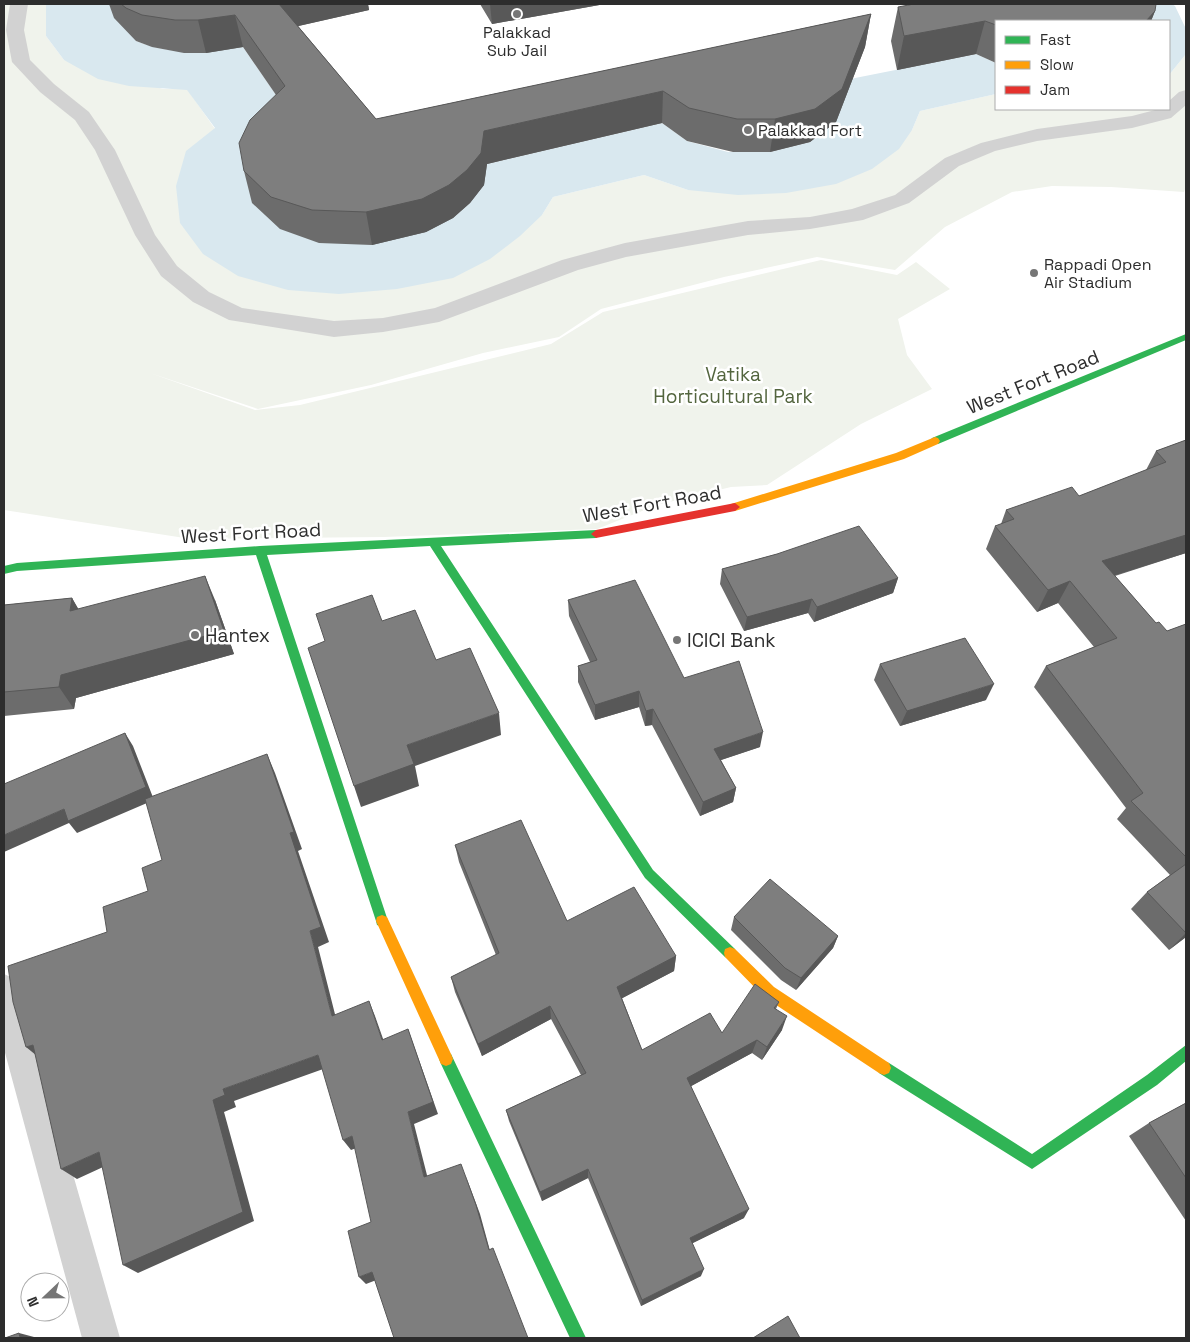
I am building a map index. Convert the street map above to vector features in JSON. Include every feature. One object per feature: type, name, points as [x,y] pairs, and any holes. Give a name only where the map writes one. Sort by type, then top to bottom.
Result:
[{"type":"street","points":[[19,4],[15,30],[21,62],[47,88],[82,116],[105,150],[145,234],[169,271],[201,297],[237,315],[334,329],[383,325],[439,314],[570,265],[625,250],[748,228],[810,223],[856,215],[902,199],[952,162],[988,147],[1037,135],[1132,122],[1164,114],[1169,110]]},
{"type":"street","points":[[1170,109],[1186,96]]},
{"type":"street","name":"West Fort Road","points":[[4,570],[18,567],[176,555],[604,534],[744,506],[900,456],[1186,337]]},
{"type":"street","points":[[433,542],[649,874],[769,992],[913,1088],[1032,1162],[1152,1080],[1186,1052]]},
{"type":"street","points":[[260,550],[384,928],[578,1338]]},
{"type":"street","points":[[4,990],[101,1338]]},
{"type":"green space","name":"Vatika Horticultural Park","points":[[4,4],[46,4],[46,36],[64,60],[163,89],[187,89],[215,129],[180,223],[542,215],[553,197],[644,175],[688,190],[912,130],[920,111],[995,94],[995,110],[1170,110],[1170,74],[1186,54],[1186,186],[1184,192],[1111,187],[1052,186],[1012,192],[945,227],[895,270],[817,257],[724,277],[601,309],[559,337],[483,353],[371,385],[258,409],[150,373],[255,410],[300,405],[551,344],[603,312],[821,260],[897,275],[916,262],[950,289],[898,319],[907,355],[932,389],[861,424],[767,485],[731,487],[657,505],[597,529],[384,537],[191,539],[4,510]]},
{"type":"shaded area","points":[[46,4],[117,4],[136,41],[149,46],[189,52],[243,47],[296,124],[453,218],[470,203],[483,185],[487,164],[662,123],[687,141],[728,152],[770,152],[810,142],[840,81],[976,54],[995,63],[995,94],[920,111],[912,130],[899,149],[872,169],[836,184],[786,193],[738,195],[688,190],[644,175],[553,197],[542,215],[520,236],[490,259],[453,278],[397,289],[339,294],[288,290],[238,276],[203,254],[180,223],[176,186],[186,151],[215,128],[187,90],[129,86],[98,79],[64,60],[46,36]]},
{"type":"shaded area","points":[[1128,4],[1172,4],[1175,6],[1186,29],[1186,54],[1170,74],[1170,20],[1141,20]]},
{"type":"building","points":[[121,4],[279,4],[376,119],[871,14],[842,89],[815,109],[775,119],[737,119],[689,108],[663,91],[484,131],[481,153],[467,170],[449,185],[422,199],[366,212],[312,210],[271,197],[244,171],[239,143],[250,120],[285,86],[235,15],[198,20],[175,20],[142,15]]},
{"type":"building","points":[[914,4],[1156,4],[1155,11],[1147,20],[995,20],[995,25],[985,21],[904,36],[898,7]]},
{"type":"building","points":[[1186,440],[1186,535],[1102,561],[1156,623],[1159,622],[1167,631],[1186,624],[1186,857],[1131,801],[1143,793],[1046,666],[1117,638],[1070,581],[1048,590],[995,526],[1014,519],[1006,510],[1072,487],[1079,496],[1166,462],[1156,451]]},
{"type":"building","points":[[859,526],[898,578],[817,607],[812,599],[747,617],[722,569],[777,554]]},
{"type":"building","points":[[205,576],[224,631],[61,675],[59,687],[4,692],[4,605],[72,598],[70,611]]},
{"type":"building","points":[[635,580],[684,678],[739,661],[763,732],[714,749],[736,788],[703,802],[653,709],[646,711],[639,691],[595,705],[578,666],[597,660],[568,600]]},
{"type":"building","points":[[372,595],[382,621],[415,610],[436,660],[470,648],[499,713],[407,745],[414,764],[354,786],[308,648],[325,641],[316,614]]},
{"type":"building","points":[[965,638],[994,684],[907,711],[880,664]]},
{"type":"building","points":[[125,733],[146,787],[68,821],[64,809],[4,835],[4,784]]},
{"type":"building","points":[[267,754],[294,832],[290,833],[321,927],[310,931],[332,1016],[369,1001],[382,1040],[408,1029],[433,1102],[408,1112],[424,1177],[461,1164],[476,1205],[489,1250],[493,1248],[528,1338],[394,1338],[372,1272],[359,1277],[348,1231],[371,1222],[352,1136],[343,1140],[318,1055],[223,1089],[225,1095],[213,1100],[243,1212],[123,1265],[99,1152],[61,1169],[33,1045],[26,1047],[13,1002],[8,966],[107,932],[103,907],[148,891],[142,868],[162,860],[145,799]]},
{"type":"building","points":[[521,820],[567,921],[634,887],[676,956],[617,987],[642,1050],[710,1013],[722,1033],[755,984],[779,1002],[774,1008],[787,1016],[767,1047],[757,1040],[687,1078],[749,1209],[690,1238],[704,1269],[642,1300],[588,1169],[540,1192],[506,1110],[586,1073],[550,1006],[478,1044],[451,977],[499,953],[455,845]]},
{"type":"building","points":[[1186,864],[1186,933],[1147,892]]},
{"type":"building","points":[[770,879],[838,936],[801,978],[785,968],[734,917]]},
{"type":"building","points":[[1186,1103],[1186,1178],[1149,1123]]},
{"type":"building","points":[[788,1316],[800,1338],[753,1338]]},
{"type":"building","points":[[19,1333],[20,1338],[5,1338]]},
{"type":"traffic: fast","points":[[935,441],[1186,337]]},
{"type":"traffic: fast","points":[[4,570],[17,567],[176,555],[596,534]]},
{"type":"traffic: fast","points":[[433,542],[649,874],[730,953]]},
{"type":"traffic: fast","points":[[260,550],[382,921]]},
{"type":"traffic: fast","points":[[884,1068],[1032,1162],[1152,1080],[1186,1052]]},
{"type":"traffic: fast","points":[[446,1059],[578,1338]]},
{"type":"traffic: slow","points":[[735,507],[900,456],[935,441]]},
{"type":"traffic: slow","points":[[382,921],[446,1059]]},
{"type":"traffic: slow","points":[[730,953],[769,992],[884,1068]]},
{"type":"traffic: jam","points":[[596,534],[735,507]]},
{"type":"place","name":"Palakkad Sub Jail","points":[[517,14]]},
{"type":"place","name":"Palakkad Fort","points":[[748,130]]},
{"type":"place","name":"Rappadi Open Air Stadium","points":[[1034,273]]},
{"type":"place","name":"Hantex","points":[[195,635]]},
{"type":"place","name":"ICICI Bank","points":[[677,640]]}]
